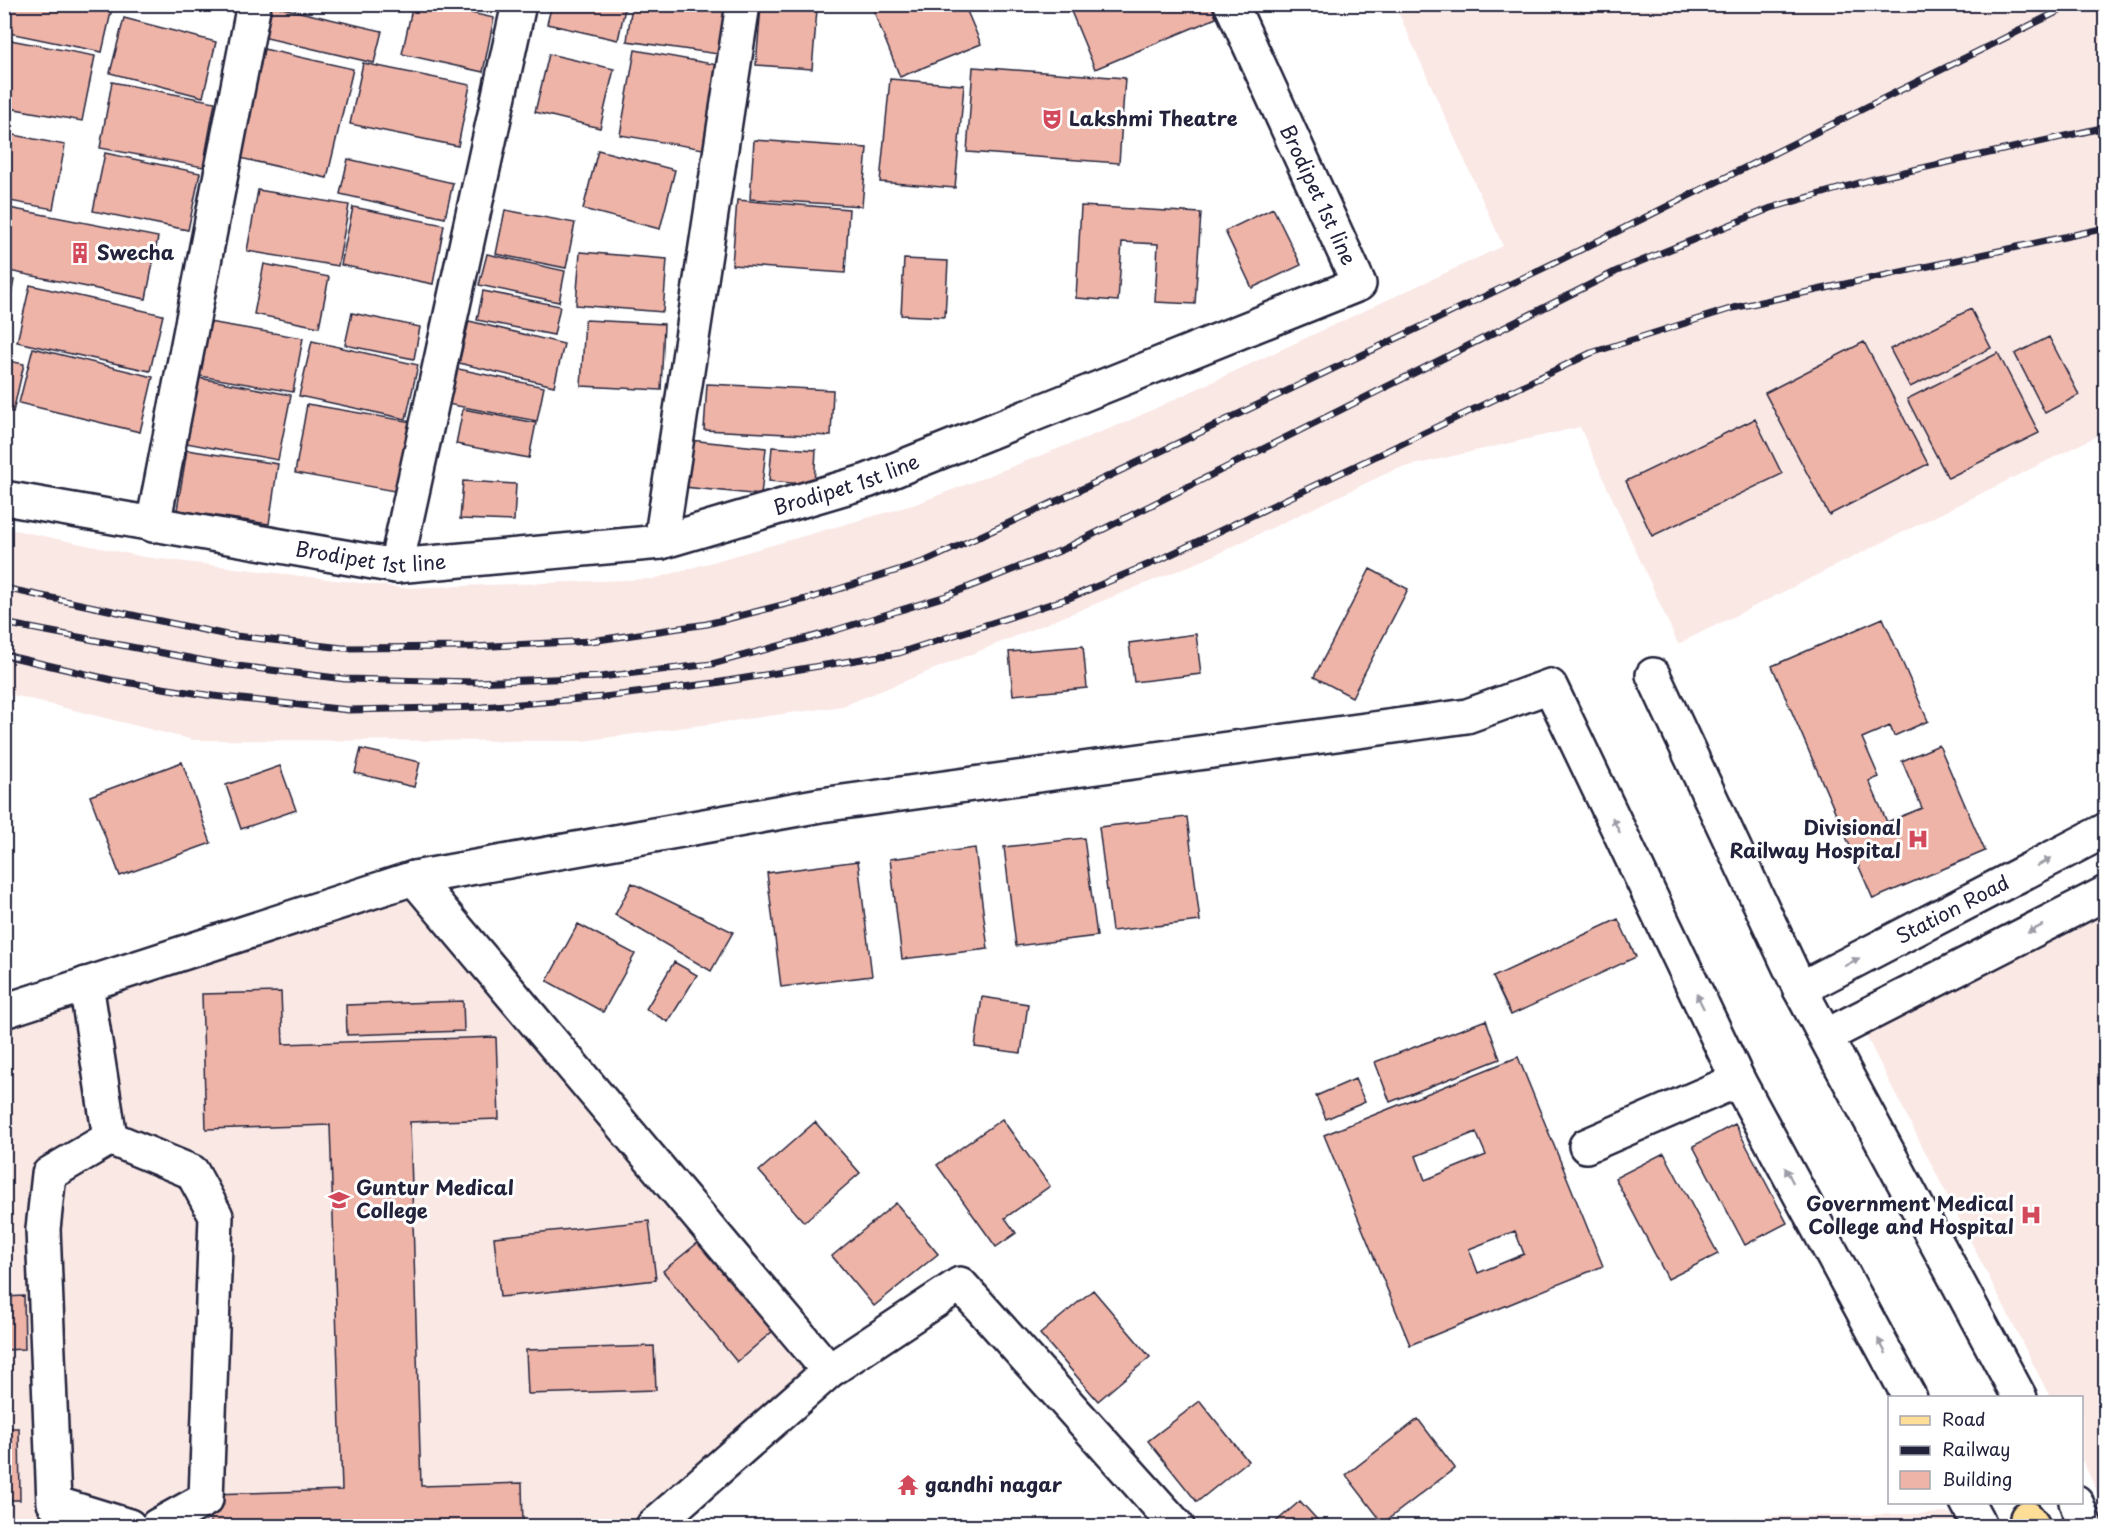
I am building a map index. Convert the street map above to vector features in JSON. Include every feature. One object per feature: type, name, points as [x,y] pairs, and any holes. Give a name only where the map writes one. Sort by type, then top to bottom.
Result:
[{"type":"street","points":[[153,525],[254,4]]},
{"type":"street","points":[[396,566],[519,4]]},
{"type":"street","points":[[661,542],[743,4]]},
{"type":"street","name":"Brodipet 1st line","points":[[4,498],[396,566],[661,542],[867,481],[1359,284],[1231,4]]},
{"type":"street","points":[[1653,675],[1800,989],[2019,1396]]},
{"type":"street","points":[[4,1011],[414,878],[821,805],[1467,716],[1550,686],[1738,1080],[1909,1396]]},
{"type":"street","name":"Station Road","points":[[1800,989],[2106,830]]},
{"type":"street","points":[[414,878],[828,1371]]},
{"type":"street","points":[[1826,1036],[2106,893]]},
{"type":"street","points":[[86,984],[110,1138]]},
{"type":"street","points":[[1586,1146],[1738,1080]]},
{"type":"street","points":[[110,1138],[50,1174],[43,1229],[54,1503],[129,1527]]},
{"type":"street","points":[[110,1138],[192,1172],[216,1216],[206,1499],[157,1527]]},
{"type":"street","points":[[653,1527],[828,1371],[960,1284],[1176,1527]]},
{"type":"street","points":[[1968,1504],[1980,1527]]},
{"type":"street","points":[[2076,1504],[2085,1527]]},
{"type":"shaded area","points":[[1395,5],[2105,5],[2105,432],[1678,644],[1580,427],[1396,469],[1204,560],[843,706],[582,741],[193,740],[5,693],[5,528],[144,557],[402,588],[653,579],[916,504],[1124,423],[1503,246]]},
{"type":"shaded area","name":"Guntur Medical College","points":[[409,883],[819,1372],[638,1526],[5,1526],[4,1027]]},
{"type":"shaded area","name":"Government Medical College and Hospital","points":[[2105,912],[2105,1508],[2083,1462],[2083,1396],[2049,1396],[1864,1032]]},
{"type":"shaded area","points":[[1962,1513],[1962,1526],[1532,1526],[1532,1521]]},
{"type":"building","points":[[4,4],[97,4],[112,8],[102,52],[4,32]]},
{"type":"building","points":[[265,4],[382,31],[374,63],[258,36]]},
{"type":"building","points":[[413,4],[430,4],[494,18],[483,72],[402,54]]},
{"type":"building","points":[[552,4],[626,4],[618,40],[547,24]]},
{"type":"building","points":[[632,4],[725,4],[718,54],[627,41]]},
{"type":"building","points":[[871,4],[964,4],[981,44],[900,77]]},
{"type":"building","points":[[1068,4],[1211,4],[1216,18],[1095,69]]},
{"type":"building","points":[[761,6],[817,10],[812,69],[756,65]]},
{"type":"building","points":[[124,18],[216,42],[203,97],[110,73]]},
{"type":"building","points":[[5,39],[95,56],[82,121],[4,107]]},
{"type":"building","points":[[264,49],[353,69],[327,178],[240,158]]},
{"type":"building","points":[[635,50],[718,65],[703,149],[620,135]]},
{"type":"building","points":[[549,54],[614,69],[600,128],[535,112]]},
{"type":"building","points":[[363,63],[470,85],[458,146],[350,124]]},
{"type":"building","points":[[973,67],[1125,78],[1119,163],[967,152]]},
{"type":"building","points":[[890,79],[964,85],[955,188],[880,182]]},
{"type":"building","points":[[112,82],[215,102],[203,167],[100,148]]},
{"type":"building","points":[[4,133],[65,145],[53,209],[4,200]]},
{"type":"building","points":[[754,140],[867,148],[862,206],[750,199]]},
{"type":"building","points":[[598,150],[675,170],[660,229],[583,209]]},
{"type":"building","points":[[105,153],[200,173],[188,230],[93,211]]},
{"type":"building","points":[[348,159],[453,183],[445,218],[340,194]]},
{"type":"building","points":[[258,190],[349,205],[338,266],[247,251]]},
{"type":"building","points":[[737,200],[849,209],[845,273],[732,265]]},
{"type":"building","points":[[1081,206],[1201,213],[1195,304],[1155,302],[1158,244],[1122,242],[1118,301],[1076,298]]},
{"type":"building","name":"Swecha","points":[[4,207],[158,237],[146,299],[4,270]]},
{"type":"building","points":[[353,207],[444,225],[433,284],[341,265]]},
{"type":"building","points":[[1273,208],[1301,265],[1252,288],[1225,231]]},
{"type":"building","points":[[505,210],[575,223],[566,268],[496,254]]},
{"type":"building","points":[[580,252],[667,259],[663,312],[576,305]]},
{"type":"building","points":[[487,254],[565,271],[559,302],[479,285]]},
{"type":"building","points":[[904,259],[948,261],[945,317],[901,315]]},
{"type":"building","points":[[264,264],[329,277],[319,327],[254,314]]},
{"type":"building","points":[[4,278],[14,280],[4,331]]},
{"type":"building","points":[[30,285],[163,315],[150,371],[17,342]]},
{"type":"building","points":[[483,291],[560,306],[554,335],[477,320]]},
{"type":"building","points":[[1971,309],[1991,348],[1910,387],[1890,349]]},
{"type":"building","points":[[352,313],[420,327],[414,359],[345,345]]},
{"type":"building","points":[[585,320],[664,324],[661,390],[581,386]]},
{"type":"building","points":[[203,321],[303,338],[293,392],[194,375]]},
{"type":"building","points":[[469,321],[564,344],[554,386],[459,363]]},
{"type":"building","points":[[2049,337],[2079,395],[2045,413],[2015,354]]},
{"type":"building","points":[[312,341],[418,365],[406,419],[299,396]]},
{"type":"building","points":[[1864,342],[1928,464],[1829,515],[1765,393]]},
{"type":"building","points":[[33,348],[153,377],[140,432],[19,403]]},
{"type":"building","points":[[1998,353],[2039,433],[1948,478],[1907,399]]},
{"type":"building","points":[[4,360],[24,364],[13,412],[4,410]]},
{"type":"building","points":[[449,367],[544,387],[537,421],[442,403]]},
{"type":"building","points":[[199,378],[291,395],[278,460],[186,443]]},
{"type":"building","points":[[707,384],[833,390],[831,436],[704,430]]},
{"type":"building","points":[[307,404],[418,423],[405,493],[295,473]]},
{"type":"building","points":[[463,409],[536,423],[529,458],[456,444]]},
{"type":"building","points":[[1755,419],[1782,474],[1652,536],[1626,481]]},
{"type":"building","points":[[689,440],[766,448],[761,495],[684,487]]},
{"type":"building","points":[[772,447],[816,450],[814,485],[769,481]]},
{"type":"building","points":[[187,450],[278,464],[269,524],[177,510]]},
{"type":"building","points":[[463,481],[516,484],[514,521],[460,519]]},
{"type":"building","points":[[1370,569],[1408,589],[1352,697],[1314,677]]},
{"type":"building","points":[[1883,618],[1928,721],[1894,736],[1890,726],[1862,738],[1879,777],[1869,781],[1887,822],[1922,808],[1902,761],[1939,745],[1985,851],[1873,899],[1772,666]]},
{"type":"building","points":[[1196,634],[1201,674],[1134,682],[1129,643]]},
{"type":"building","points":[[1083,646],[1087,688],[1013,695],[1009,652]]},
{"type":"building","points":[[361,749],[420,762],[414,787],[355,773]]},
{"type":"building","points":[[182,762],[211,843],[120,876],[90,796]]},
{"type":"building","points":[[280,766],[296,810],[241,829],[226,785]]},
{"type":"building","points":[[1187,817],[1200,921],[1112,931],[1099,827]]},
{"type":"building","points":[[1084,838],[1097,936],[1016,946],[1004,847]]},
{"type":"building","points":[[975,848],[988,949],[902,959],[890,859]]},
{"type":"building","points":[[858,861],[872,976],[781,987],[767,873]]},
{"type":"building","points":[[632,883],[733,932],[711,971],[615,915]]},
{"type":"building","points":[[1618,919],[1636,957],[1511,1015],[1493,977]]},
{"type":"building","points":[[578,924],[635,954],[603,1012],[547,981]]},
{"type":"building","points":[[674,962],[697,975],[668,1022],[646,1009]]},
{"type":"building","points":[[281,992],[283,1044],[496,1037],[499,1119],[410,1122],[421,1486],[522,1483],[523,1526],[211,1526],[210,1494],[342,1490],[330,1125],[206,1129],[202,994]]},
{"type":"building","points":[[982,997],[1028,1004],[1021,1053],[975,1047]]},
{"type":"building","points":[[463,1001],[464,1031],[347,1035],[346,1005]]},
{"type":"building","points":[[1486,1020],[1500,1059],[1390,1102],[1375,1062]]},
{"type":"building","points":[[1518,1057],[1603,1266],[1410,1345],[1324,1135]],"holes":[[[1476,1132],[1486,1155],[1425,1180],[1416,1156]],[[1515,1231],[1524,1254],[1478,1273],[1469,1249]]]},
{"type":"building","points":[[1355,1079],[1365,1102],[1326,1119],[1316,1096]]},
{"type":"building","points":[[1002,1119],[1050,1186],[1005,1218],[1016,1233],[996,1247],[937,1165]]},
{"type":"building","points":[[815,1122],[860,1173],[804,1222],[759,1171]]},
{"type":"building","points":[[1735,1124],[1787,1223],[1745,1245],[1693,1146]]},
{"type":"building","points":[[1664,1153],[1718,1254],[1668,1279],[1615,1178]]},
{"type":"building","points":[[896,1203],[938,1254],[874,1306],[832,1256]]},
{"type":"building","points":[[649,1221],[656,1280],[500,1297],[494,1237]]},
{"type":"building","points":[[700,1241],[774,1330],[737,1362],[663,1271]]},
{"type":"building","points":[[1093,1290],[1150,1357],[1098,1401],[1040,1334]]},
{"type":"building","points":[[24,1296],[25,1349],[4,1350],[4,1297]]},
{"type":"building","points":[[654,1346],[656,1390],[528,1394],[526,1350]]},
{"type":"building","points":[[1200,1401],[1248,1461],[1197,1502],[1148,1441]]},
{"type":"building","points":[[1418,1419],[1455,1468],[1383,1523],[1346,1475]]},
{"type":"building","points":[[4,1428],[19,1428],[20,1500],[4,1500]]},
{"type":"building","points":[[1300,1501],[1323,1526],[1271,1526]]},
{"type":"railway","points":[[4,588],[227,635],[343,648],[473,647],[591,641],[707,624],[814,597],[926,561],[1061,499],[1554,263],[2073,4]]},
{"type":"railway","points":[[4,623],[221,664],[345,679],[476,682],[600,677],[712,664],[823,634],[946,596],[1062,550],[1617,271],[1771,208],[1873,179],[2106,127]]},
{"type":"railway","points":[[4,655],[112,680],[213,696],[349,710],[482,707],[604,697],[715,683],[899,653],[1069,598],[1159,560],[1591,353],[1733,308],[2106,228]]},
{"type":"place","name":"Lakshmi Theatre","points":[[1052,119]]},
{"type":"place","name":"Swecha","points":[[80,253]]},
{"type":"place","name":"Divisional Railway Hospital","points":[[1918,839]]},
{"type":"place","name":"Guntur Medical College","points":[[339,1200]]},
{"type":"place","name":"Government Medical College and Hospital","points":[[2031,1215]]},
{"type":"place","name":"gandhi nagar","points":[[908,1485]]}]
